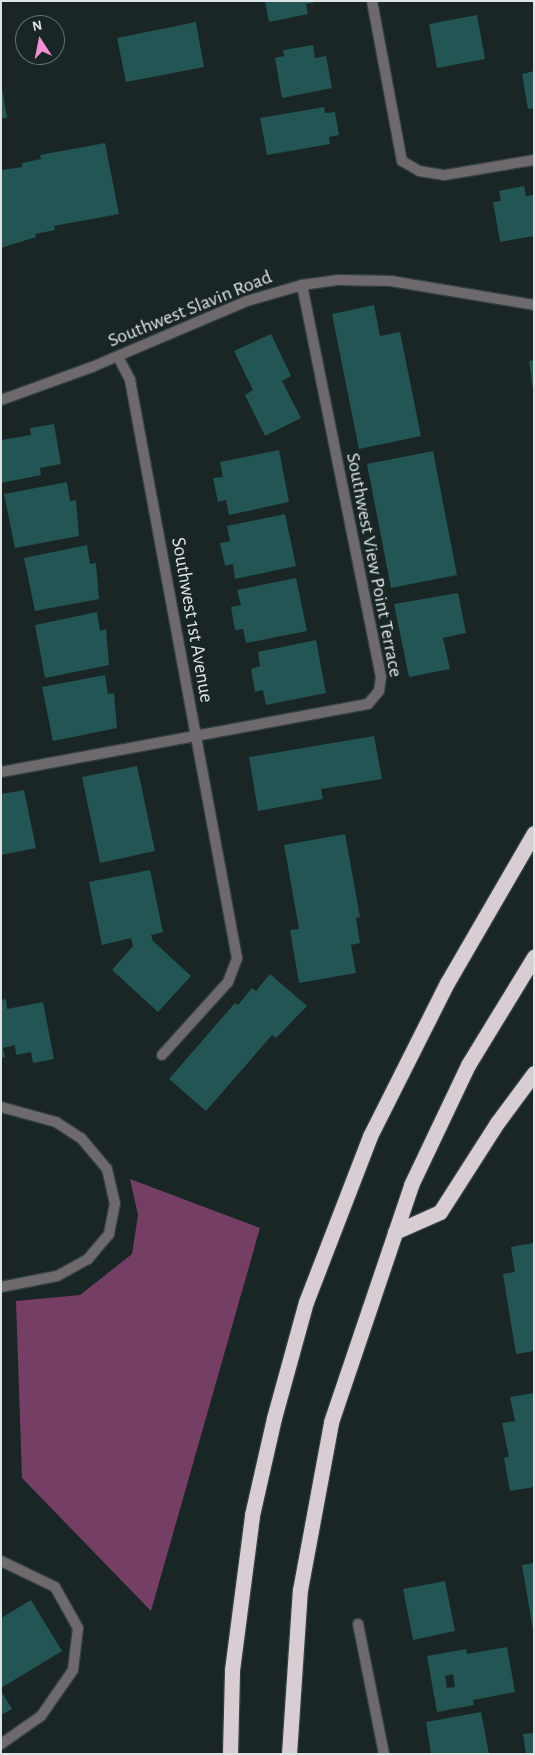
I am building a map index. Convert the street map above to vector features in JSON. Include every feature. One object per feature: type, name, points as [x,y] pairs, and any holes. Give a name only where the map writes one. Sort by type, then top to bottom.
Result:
[{"type":"highway","points":[[230,1754],[232,1670],[252,1516],[274,1418],[306,1302],[370,1136],[447,983],[534,833]]},
{"type":"highway","points":[[289,1754],[300,1590],[331,1422],[411,1185],[468,1065],[534,957]]},
{"type":"highway","points":[[395,1232],[440,1212],[497,1123],[534,1073]]},
{"type":"street","points":[[372,1],[402,161],[419,171],[445,175],[534,160]]},
{"type":"street","name":"Southwest Slavin Road","points":[[1,400],[118,356],[247,302],[302,286],[373,279],[458,291],[534,305]]},
{"type":"street","name":"Southwest View Point Terrace","points":[[1,772],[368,704],[379,691],[381,677],[302,286]]},
{"type":"street","name":"Southwest 1st Avenue","points":[[118,356],[130,380],[237,958],[228,982],[162,1056]]},
{"type":"street","points":[[1,1106],[56,1122],[81,1138],[107,1169],[115,1203],[109,1234],[88,1259],[57,1276],[1,1287]]},
{"type":"street","points":[[1,1561],[55,1587],[78,1628],[73,1670],[41,1716],[1,1744]]},
{"type":"street","points":[[358,1624],[384,1754]]},
{"type":"shaded area","points":[[130,1179],[260,1228],[151,1611],[22,1478],[16,1301],[80,1295],[132,1254],[138,1215]]},
{"type":"building","points":[[265,1],[313,1],[313,3],[306,4],[308,14],[269,22]]},
{"type":"building","points":[[477,15],[485,59],[437,68],[429,24]]},
{"type":"building","points":[[196,22],[204,67],[126,82],[117,38]]},
{"type":"building","points":[[313,45],[315,58],[326,56],[332,88],[282,98],[275,58],[284,56],[283,50]]},
{"type":"building","points":[[534,71],[534,108],[528,109],[522,74]]},
{"type":"building","points":[[2,88],[7,118],[1,118]]},
{"type":"building","points":[[324,107],[325,113],[335,112],[339,135],[329,137],[330,144],[267,155],[260,118]]},
{"type":"building","points":[[105,143],[119,214],[54,226],[55,230],[35,234],[36,237],[1,248],[2,170],[22,167],[22,163],[41,159],[40,155]]},
{"type":"building","points":[[524,186],[526,196],[534,195],[534,236],[500,242],[493,202],[501,201],[499,191]]},
{"type":"building","points":[[374,305],[380,336],[400,332],[421,436],[359,449],[332,314]]},
{"type":"building","points":[[271,334],[291,376],[282,381],[301,418],[265,436],[245,395],[253,390],[234,351]]},
{"type":"building","points":[[534,360],[534,390],[533,390],[529,361]]},
{"type":"building","points":[[54,424],[61,464],[40,468],[41,475],[1,483],[1,440],[31,435],[30,428]]},
{"type":"building","points":[[279,450],[289,502],[229,515],[226,500],[218,502],[213,478],[223,477],[220,462]]},
{"type":"building","points":[[433,451],[457,575],[391,588],[367,464]]},
{"type":"building","points":[[67,482],[70,501],[76,500],[79,536],[15,548],[4,494]]},
{"type":"building","points":[[285,514],[296,566],[235,579],[233,564],[225,566],[220,543],[230,541],[227,526]]},
{"type":"building","points":[[87,545],[90,564],[96,563],[99,599],[35,611],[24,558]]},
{"type":"building","points":[[296,578],[307,631],[246,643],[243,629],[235,630],[231,607],[241,605],[237,590]]},
{"type":"building","points":[[458,593],[466,633],[443,638],[450,669],[409,677],[394,604]]},
{"type":"building","points":[[97,612],[100,631],[106,629],[109,665],[45,678],[35,625]]},
{"type":"building","points":[[316,640],[326,693],[266,705],[263,690],[255,692],[251,669],[260,666],[258,652]]},
{"type":"building","points":[[105,675],[108,694],[114,693],[117,728],[53,741],[42,687]]},
{"type":"building","points":[[374,736],[382,779],[321,789],[323,799],[258,811],[249,757]]},
{"type":"building","points":[[137,766],[155,851],[100,863],[82,777]]},
{"type":"building","points":[[24,790],[36,848],[1,855],[1,794]]},
{"type":"building","points":[[345,834],[360,917],[356,918],[360,943],[351,945],[356,973],[299,983],[290,930],[299,929],[284,845]]},
{"type":"building","points":[[150,870],[163,932],[151,935],[153,941],[191,976],[158,1012],[112,970],[133,946],[131,938],[102,945],[89,882]]},
{"type":"building","points":[[270,974],[307,1006],[276,1038],[272,1035],[206,1111],[169,1079],[235,1003],[238,1005],[252,988],[256,991]]},
{"type":"building","points":[[6,999],[7,1009],[43,1002],[54,1059],[33,1063],[31,1052],[16,1055],[15,1045],[3,1048],[5,1057],[1,1058],[1,1000]]},
{"type":"building","points":[[534,1243],[534,1351],[516,1354],[503,1274],[515,1272],[511,1247]]},
{"type":"building","points":[[534,1393],[534,1487],[510,1491],[504,1458],[509,1457],[502,1423],[515,1421],[510,1397]]},
{"type":"building","points":[[534,1563],[534,1630],[533,1630],[522,1565]]},
{"type":"building","points":[[445,1581],[455,1631],[413,1640],[403,1589]]},
{"type":"building","points":[[31,1600],[62,1651],[1,1688],[1,1618]]},
{"type":"building","points":[[507,1647],[515,1692],[473,1700],[474,1705],[437,1712],[427,1656],[466,1649],[467,1654]],"holes":[[[453,1674],[455,1687],[447,1688],[445,1676]]]},
{"type":"building","points":[[1,1691],[12,1709],[1,1715]]},
{"type":"building","points":[[481,1712],[489,1754],[431,1754],[426,1722]]},
{"type":"building","points":[[534,1733],[534,1754],[526,1754],[523,1734]]}]
